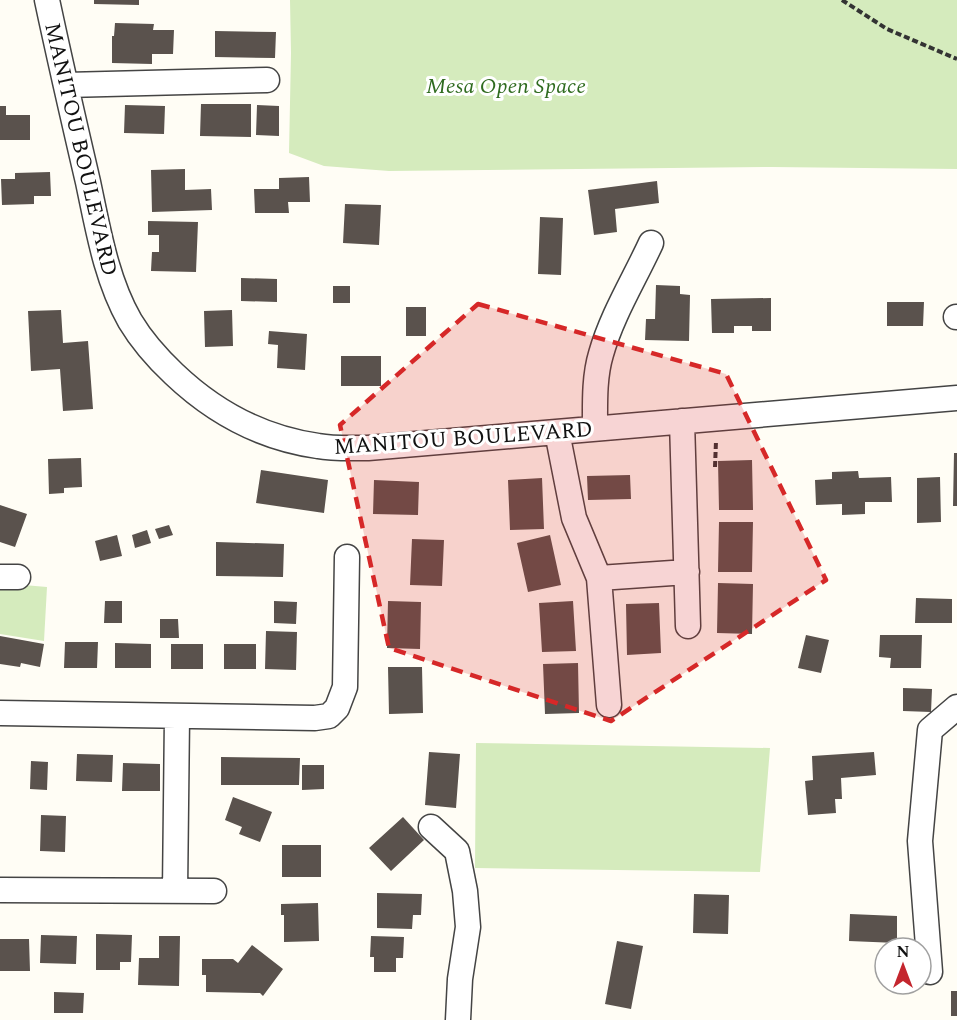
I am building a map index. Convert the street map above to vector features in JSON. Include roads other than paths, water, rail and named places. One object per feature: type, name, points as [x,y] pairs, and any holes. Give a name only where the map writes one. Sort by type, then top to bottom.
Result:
[{"type":"street","name":"MANITOU BOULEVARD","points":[[47,0],[99,233],[119,297],[130,322],[146,345],[189,388],[236,421],[265,433],[318,446],[368,448],[957,398]]},
{"type":"street","points":[[66,85],[267,80]]},
{"type":"street","points":[[595,428],[595,395],[600,356],[616,313],[651,243]]},
{"type":"street","points":[[682,421],[688,626]]},
{"type":"street","points":[[557,432],[574,518],[599,578],[609,705]]},
{"type":"street","points":[[0,713],[177,717],[315,718],[329,716],[337,708],[345,687],[347,557]]},
{"type":"street","points":[[599,578],[687,572]]},
{"type":"street","points":[[927,936],[920,841],[930,730],[957,707]]},
{"type":"street","points":[[175,891],[177,717]]},
{"type":"street","points":[[431,827],[457,851],[465,891],[468,927],[460,979],[458,1020]]},
{"type":"street","points":[[0,890],[214,891]]},
{"type":"park label","name":"Mesa Open Space","points":[[506,85]]}]
